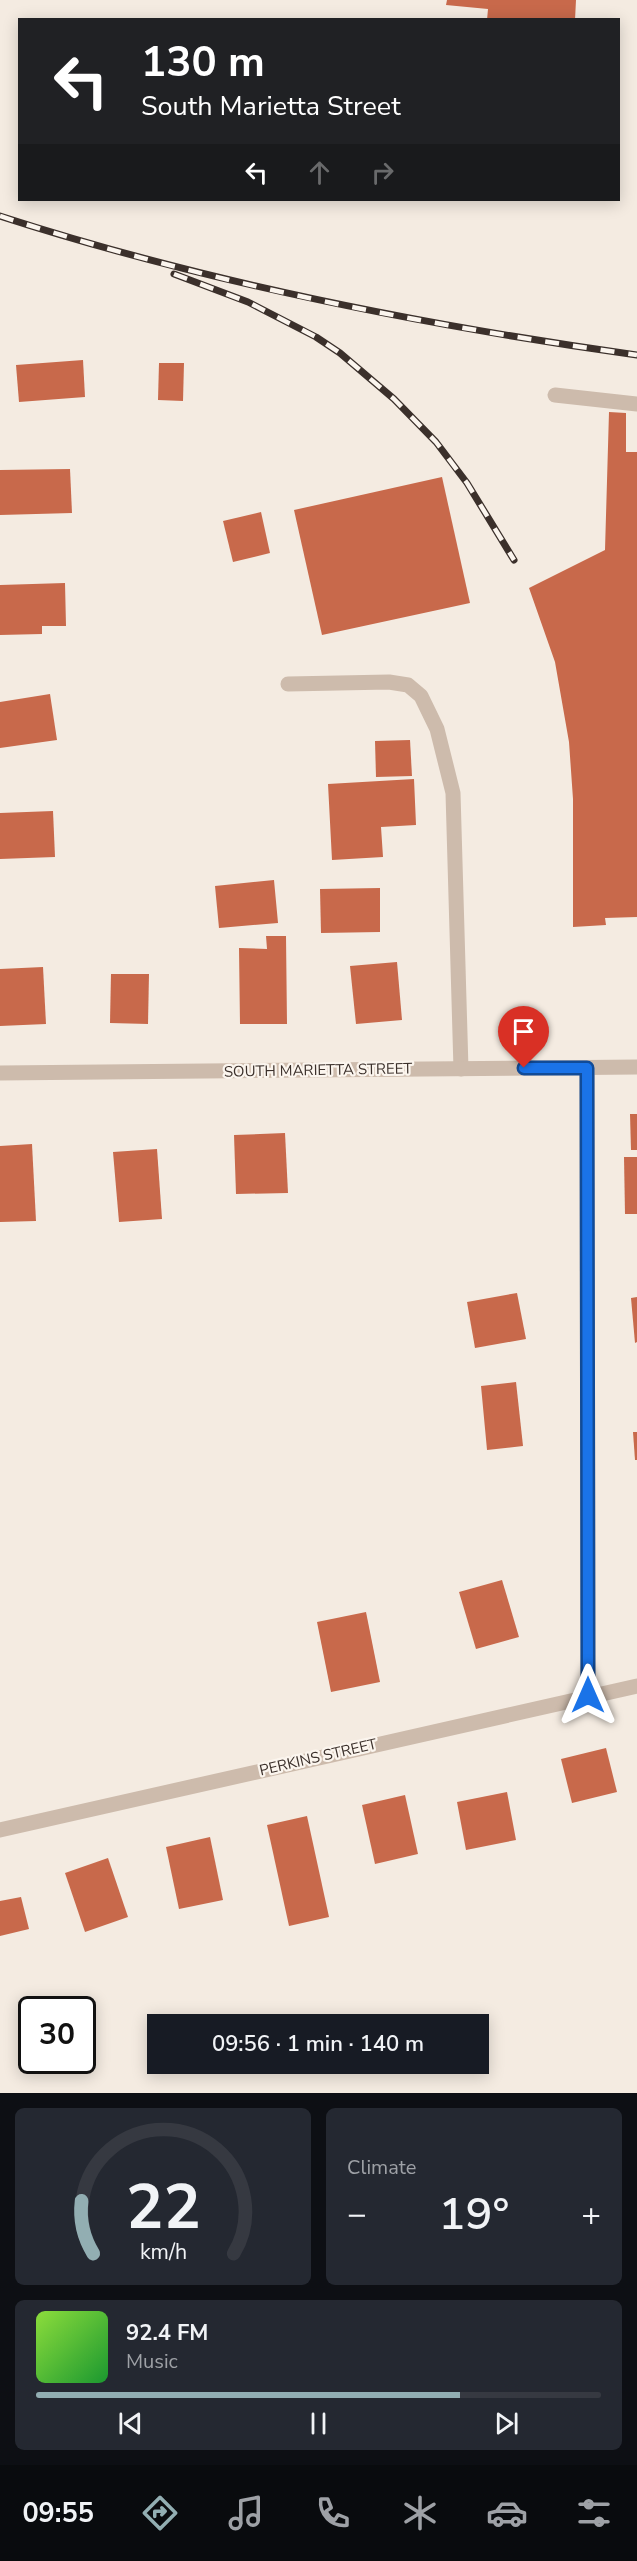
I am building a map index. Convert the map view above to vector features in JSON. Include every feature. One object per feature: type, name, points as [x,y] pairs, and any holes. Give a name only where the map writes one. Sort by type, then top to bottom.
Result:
[{"type":"street","points":[[555,395],[637,404]]},
{"type":"street","points":[[288,684],[389,682],[408,685],[422,696],[437,729],[453,793],[460,1069]]},
{"type":"street","name":"SOUTH MARIETTA STREET","points":[[0,1073],[637,1067]]},
{"type":"street","points":[[587,1068],[588,1695]]},
{"type":"street","name":"PERKINS STREET","points":[[0,1830],[588,1695],[637,1686]]},
{"type":"building","points":[[447,0],[576,0],[575,18],[487,18],[488,9],[446,5]]},
{"type":"building","points":[[83,360],[85,397],[19,402],[16,365]]},
{"type":"building","points":[[159,363],[184,363],[183,401],[158,400]]},
{"type":"building","points":[[609,412],[626,413],[626,452],[637,452],[637,917],[605,918],[606,925],[573,927],[573,799],[569,742],[555,662],[529,588],[605,550]]},
{"type":"building","points":[[70,469],[72,513],[0,515],[0,470]]},
{"type":"building","points":[[442,477],[470,603],[322,635],[294,510]]},
{"type":"building","points":[[261,512],[270,553],[233,562],[223,521]]},
{"type":"building","points":[[65,583],[66,626],[42,626],[42,634],[0,635],[0,585]]},
{"type":"building","points":[[50,694],[57,740],[0,748],[0,702]]},
{"type":"building","points":[[410,740],[412,776],[376,777],[375,741]]},
{"type":"building","points":[[414,779],[416,825],[381,827],[383,857],[332,860],[328,784]]},
{"type":"building","points":[[53,811],[55,857],[0,859],[0,813]]},
{"type":"building","points":[[274,880],[278,923],[219,928],[215,886]]},
{"type":"building","points":[[380,888],[380,932],[321,933],[320,889]]},
{"type":"building","points":[[266,936],[286,936],[287,1024],[240,1024],[239,948],[267,949]]},
{"type":"building","points":[[397,962],[402,1020],[356,1024],[350,966]]},
{"type":"building","points":[[43,967],[46,1024],[0,1026],[0,969]]},
{"type":"building","points":[[111,974],[149,974],[148,1024],[110,1023]]},
{"type":"building","points":[[630,1114],[637,1114],[637,1150],[631,1150]]},
{"type":"building","points":[[285,1133],[288,1193],[236,1194],[234,1135]]},
{"type":"building","points":[[32,1144],[36,1221],[0,1222],[0,1146]]},
{"type":"building","points":[[157,1149],[162,1219],[119,1222],[113,1152]]},
{"type":"building","points":[[624,1157],[637,1157],[637,1214],[625,1214]]},
{"type":"building","points":[[517,1293],[526,1339],[475,1348],[467,1302]]},
{"type":"building","points":[[637,1297],[637,1342],[635,1343],[631,1298]]},
{"type":"building","points":[[516,1382],[523,1446],[487,1450],[481,1386]]},
{"type":"building","points":[[633,1432],[637,1432],[637,1460],[635,1460]]},
{"type":"building","points":[[502,1580],[519,1637],[476,1649],[459,1592]]},
{"type":"building","points":[[366,1612],[380,1682],[331,1692],[317,1622]]},
{"type":"building","points":[[606,1748],[617,1792],[572,1803],[561,1759]]},
{"type":"building","points":[[507,1792],[516,1840],[466,1850],[457,1802]]},
{"type":"building","points":[[405,1795],[418,1854],[375,1864],[362,1805]]},
{"type":"building","points":[[307,1816],[329,1917],[289,1926],[267,1825]]},
{"type":"building","points":[[210,1837],[223,1900],[179,1909],[166,1847]]},
{"type":"building","points":[[108,1858],[128,1917],[85,1932],[65,1873]]},
{"type":"building","points":[[21,1897],[29,1929],[0,1936],[0,1901]]},
{"type":"railway","points":[[0,216],[78,240],[236,282],[396,316],[637,355]]},
{"type":"railway","points":[[174,274],[248,302],[316,337],[340,353],[394,399],[436,442],[467,483],[514,560]]},
{"type":"route","points":[[524,1068],[587,1068],[588,1695]]}]
